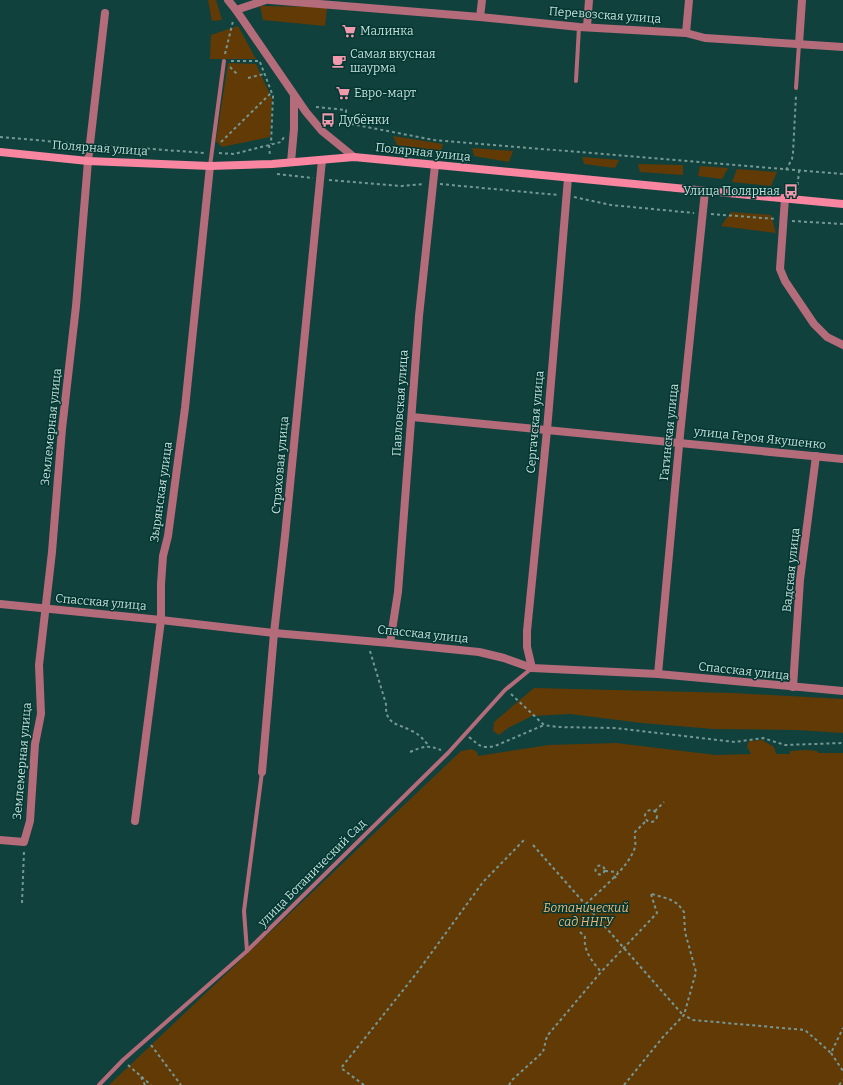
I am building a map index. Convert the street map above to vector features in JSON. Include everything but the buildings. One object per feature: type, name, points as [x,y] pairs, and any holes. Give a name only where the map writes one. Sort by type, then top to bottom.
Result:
[{"type":"main road","name":"Полярная улица","points":[[0,152],[88,161],[210,166],[354,157],[843,204]]},
{"type":"street","points":[[228,0],[294,96],[322,131],[354,157]]},
{"type":"street","points":[[236,10],[266,0]]},
{"type":"street","name":"Перевозская улица","points":[[270,0],[355,3],[583,27],[686,33],[705,38],[843,47]]},
{"type":"street","points":[[480,17],[482,0]]},
{"type":"street","points":[[583,27],[589,0]]},
{"type":"street","points":[[686,33],[689,0]]},
{"type":"street","points":[[799,44],[802,0]]},
{"type":"street","name":"Землемерная улица","points":[[24,846],[30,821],[35,744],[41,714],[39,665],[44,609],[52,552],[62,429],[76,306],[88,161],[105,13]]},
{"type":"street","points":[[291,162],[294,129],[294,96]]},
{"type":"street","name":"Страховая улица","points":[[262,772],[274,633],[322,160]]},
{"type":"street","name":"Павловская улица","points":[[390,643],[398,592],[419,316],[435,165]]},
{"type":"street","name":"Зырянская улица","points":[[135,822],[161,620],[163,556],[168,536],[185,408],[210,166]]},
{"type":"street","name":"Сергачская улица","points":[[532,668],[527,647],[527,631],[568,178]]},
{"type":"street","name":"Гагинская улица","points":[[658,674],[679,442],[705,191]]},
{"type":"street","points":[[785,198],[780,269],[784,281],[814,324],[827,337],[843,345]]},
{"type":"street","name":"улица Героя Якушенко","points":[[412,417],[843,459]]},
{"type":"street","name":"Вадская улица","points":[[793,688],[800,580],[816,456]]},
{"type":"street","name":"Спасская улица","points":[[0,604],[274,633],[479,652],[504,658],[532,668],[658,674],[843,692]]},
{"type":"street","points":[[0,840],[24,846]]},
{"type":"lane","points":[[576,81],[583,27]]},
{"type":"lane","points":[[796,88],[799,44]]},
{"type":"lane","points":[[210,166],[224,61]]},
{"type":"lane","name":"улица Ботанический Сад","points":[[99,1085],[122,1060],[248,951],[448,753],[505,690],[532,668]]},
{"type":"lane","points":[[248,951],[244,911],[262,772]]},
{"type":"path","points":[[236,10],[224,61],[260,61]]},
{"type":"path","points":[[262,48],[260,61],[273,96],[272,144]]},
{"type":"path","points":[[248,78],[264,74]]},
{"type":"path","points":[[786,170],[792,159],[793,153],[796,88]]},
{"type":"path","points":[[211,153],[272,92]]},
{"type":"path","points":[[316,107],[346,110],[346,123],[434,140],[843,174]]},
{"type":"path","points":[[0,137],[90,145],[234,154],[281,142],[286,134]]},
{"type":"path","points":[[791,191],[797,192],[799,171]]},
{"type":"path","points":[[273,173],[320,179],[402,186],[432,184],[566,196],[612,205],[843,224]]},
{"type":"path","points":[[367,641],[386,704],[389,720],[398,726],[412,730],[429,746],[448,753]]},
{"type":"path","points":[[505,690],[544,725]]},
{"type":"path","points":[[465,734],[481,747],[486,748],[495,746],[544,725],[557,727],[615,728],[735,742],[763,738],[785,745],[843,743]]},
{"type":"path","points":[[410,752],[429,746]]},
{"type":"path","points":[[655,811],[664,802]]},
{"type":"path","points":[[647,820],[645,813],[648,810],[655,811]]},
{"type":"path","points":[[647,820],[650,822],[654,821],[657,815],[655,811]]},
{"type":"path","points":[[586,904],[619,872],[635,850],[635,832],[647,820]]},
{"type":"path","points":[[364,1085],[341,1068],[416,974],[483,882],[525,839]]},
{"type":"path","points":[[533,845],[684,1015],[693,1020],[805,1030],[831,1053],[843,1071]]},
{"type":"path","points":[[22,903],[24,846]]},
{"type":"path","points":[[605,871],[603,866],[600,865],[596,868],[599,875],[602,875],[605,871],[619,872]]},
{"type":"path","points":[[614,876],[617,879]]},
{"type":"path","points":[[509,1085],[512,1080],[543,1052],[547,1036],[601,972],[657,913],[651,894],[669,899],[678,904],[684,912],[685,932],[696,972],[684,1015],[663,1037],[624,1085]]},
{"type":"path","points":[[580,932],[585,937],[584,943],[590,958],[601,972]]},
{"type":"path","points":[[831,1053],[843,1028]]},
{"type":"path","points":[[146,1040],[181,1085]]},
{"type":"path","points":[[122,1060],[151,1085]]},
{"type":"path","points":[[139,1075],[145,1085]]},
{"type":"path","points":[[839,1085],[843,1080]]},
{"type":"green space","points":[[208,0],[216,0],[222,20],[212,21]]},
{"type":"green space","points":[[260,6],[327,7],[325,26],[263,20]]},
{"type":"green space","points":[[238,26],[256,59],[210,59],[211,35]]},
{"type":"green space","points":[[228,63],[256,64],[272,99],[270,137],[222,147],[216,141]]},
{"type":"green space","points":[[393,136],[443,144],[441,151],[397,145]]},
{"type":"green space","points":[[472,148],[513,151],[509,162],[474,156]]},
{"type":"green space","points":[[582,157],[619,160],[615,168],[584,164]]},
{"type":"green space","points":[[638,164],[683,165],[683,175],[640,172]]},
{"type":"green space","points":[[700,166],[728,168],[722,179],[698,176]]},
{"type":"green space","points":[[737,169],[777,172],[771,186],[732,182]]},
{"type":"green space","points":[[731,212],[771,215],[776,233],[721,226]]},
{"type":"green space","points":[[534,688],[733,693],[843,699],[843,733],[797,730],[713,729],[642,723],[570,714],[532,716],[508,728],[499,735],[493,731],[494,722]]},
{"type":"green space","name":"Ботанический сад ННГУ","points":[[762,740],[774,747],[776,754],[790,754],[790,751],[806,750],[817,751],[819,753],[843,753],[843,1085],[109,1085],[461,751],[472,749],[477,752],[478,756],[549,745],[616,743],[716,755],[751,754],[747,746],[749,741]]},
{"type":"place","name":"Малинка","points":[[349,31]]},
{"type":"place","name":"Самая вкусная шаурма","points":[[339,61]]},
{"type":"place","name":"Евро-март","points":[[343,93]]},
{"type":"place","name":"Дубёнки","points":[[328,120]]},
{"type":"place","name":"Улица Полярная","points":[[791,191]]}]
